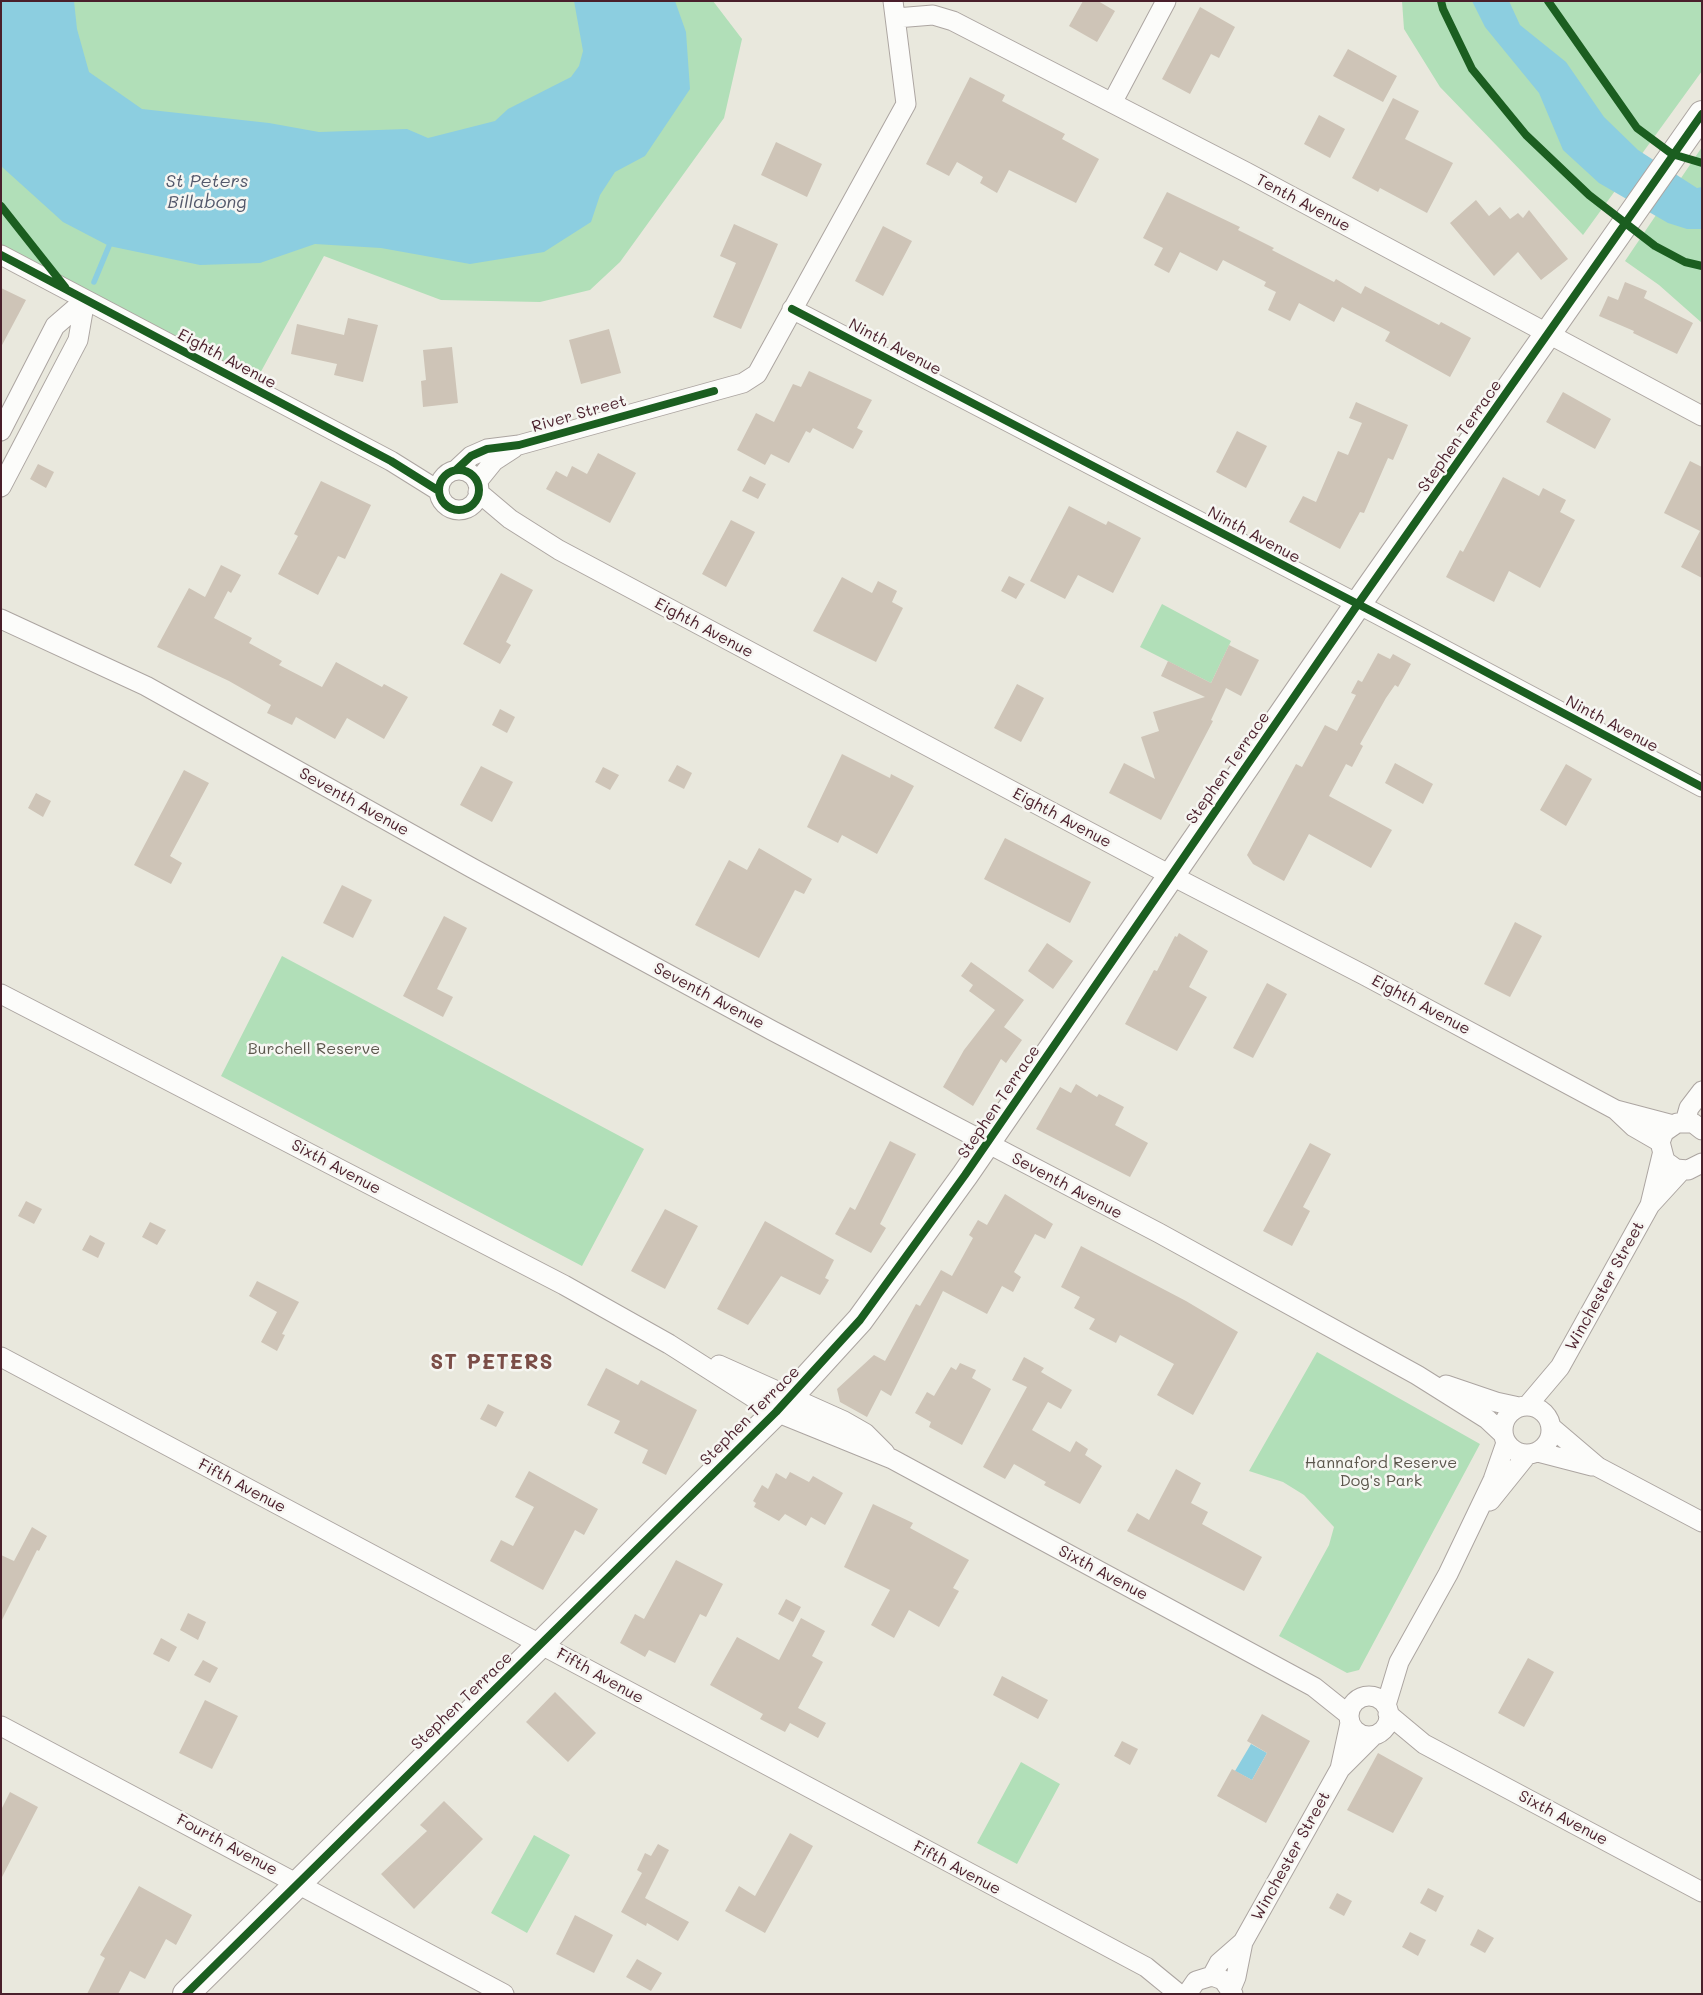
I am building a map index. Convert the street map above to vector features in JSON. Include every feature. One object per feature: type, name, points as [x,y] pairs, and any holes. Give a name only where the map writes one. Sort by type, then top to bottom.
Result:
[{"type":"main road","name":"Stephen Terrace","points":[[186,1994],[783,1404],[860,1320],[986,1143],[1358,604],[1548,336],[1605,250],[1702,114]]},
{"type":"street","points":[[1112,102],[1166,1]]},
{"type":"street","name":"Tenth Avenue","points":[[894,9],[939,16],[1112,102],[1548,336],[1702,416]]},
{"type":"street","name":"River Street","points":[[453,471],[478,452],[519,445],[751,380],[762,365],[906,104],[894,9]]},
{"type":"street","name":"Eighth Avenue","points":[[1,256],[391,461],[439,491]]},
{"type":"street","points":[[1,430],[55,326],[85,300]]},
{"type":"street","points":[[1,487],[78,340],[85,300]]},
{"type":"street","name":"Ninth Avenue","points":[[792,309],[1358,604],[1702,787]]},
{"type":"street","name":"River Street","points":[[475,493],[494,461],[519,445]]},
{"type":"street","name":"Eighth Avenue","points":[[391,461],[453,471]]},
{"type":"street","points":[[453,471],[467,472],[475,493],[461,510],[451,509],[441,501],[439,491],[443,478],[453,471]]},
{"type":"street","name":"Eighth Avenue","points":[[475,493],[510,520],[568,555],[1616,1110],[1661,1149],[1670,1166],[1696,1167]]},
{"type":"street","name":"Seventh Avenue","points":[[1,619],[146,686],[489,877],[1158,1234],[1417,1376],[1487,1419],[1504,1438]]},
{"type":"street","name":"Sixth Avenue","points":[[1,994],[547,1276],[783,1404],[865,1433],[892,1459],[1314,1686],[1349,1719]]},
{"type":"street","points":[[1661,1149],[1664,1132],[1686,1125],[1689,1108],[1702,1091]]},
{"type":"street","name":"Eighth Avenue","points":[[1616,1110],[1686,1125]]},
{"type":"street","name":"Winchester Street","points":[[1523,1406],[1560,1368],[1650,1205],[1661,1149]]},
{"type":"street","name":"Winchester Street","points":[[1650,1205],[1696,1167]]},
{"type":"street","name":"Fifth Avenue","points":[[1,1356],[1146,1968],[1179,1994]]},
{"type":"street","name":"Winchester Street","points":[[1549,1422],[1560,1368]]},
{"type":"street","name":"Seventh Avenue","points":[[1417,1376],[1496,1402],[1523,1406]]},
{"type":"street","points":[[1399,1662],[1363,1697],[1354,1702],[1349,1719],[1357,1732],[1376,1735],[1388,1722],[1387,1710],[1399,1662],[1448,1574],[1493,1480],[1504,1438],[1506,1417],[1523,1406],[1542,1411],[1549,1422],[1598,1467],[1702,1522]]},
{"type":"street","points":[[1473,1520],[1533,1453],[1546,1446],[1550,1437],[1549,1422]]},
{"type":"street","points":[[1504,1438],[1519,1454],[1533,1453],[1598,1467]]},
{"type":"street","name":"Sixth Avenue","points":[[1314,1686],[1363,1697]]},
{"type":"street","points":[[1363,1697],[1377,1698],[1387,1710]]},
{"type":"street","name":"Sixth Avenue","points":[[1387,1710],[1424,1744],[1702,1892]]},
{"type":"street","name":"Winchester Street","points":[[1340,1769],[1349,1719]]},
{"type":"street","name":"Fourth Avenue","points":[[1,1726],[504,1994]]},
{"type":"street","name":"Sixth Avenue","points":[[1376,1735],[1424,1744]]},
{"type":"street","name":"Winchester Street","points":[[1232,1991],[1243,1942],[1340,1769],[1376,1735]]},
{"type":"street","name":"Winchester Street","points":[[1198,1984],[1218,1963],[1243,1942]]},
{"type":"street","name":"Fifth Avenue","points":[[1146,1968],[1198,1984],[1223,1980],[1232,1991]]},
{"type":"green space","points":[[1,1],[713,1],[742,39],[724,118],[620,262],[590,290],[540,302],[441,300],[324,256],[252,388],[1,245]]},
{"type":"green space","points":[[1402,1],[1702,1],[1702,71],[1583,235],[1440,87],[1404,29]]},
{"type":"green space","points":[[1702,147],[1702,323],[1659,285],[1625,261]]},
{"type":"green space","points":[[1162,604],[1231,641],[1211,683],[1140,647]]},
{"type":"green space","name":"Burchell Reserve","points":[[282,956],[644,1149],[582,1266],[221,1076]]},
{"type":"green space","name":"Hannaford Reserve Dog's Park","points":[[1317,1352],[1480,1444],[1359,1670],[1347,1673],[1279,1636],[1329,1545],[1334,1527],[1304,1495],[1283,1482],[1249,1471]]},
{"type":"green space","points":[[1021,1762],[1060,1784],[1017,1864],[977,1843]]},
{"type":"green space","points":[[534,1835],[570,1855],[527,1933],[491,1913]]},
{"type":"water","name":"St Peters Billabong","points":[[1,1],[74,1],[77,29],[89,72],[142,109],[269,123],[319,132],[407,129],[428,138],[495,121],[508,109],[571,77],[579,66],[583,51],[574,1],[675,1],[686,32],[690,89],[645,156],[615,172],[600,195],[591,222],[544,252],[470,264],[381,248],[315,244],[260,263],[200,265],[109,246],[63,222],[1,166]]},
{"type":"water","points":[[1472,1],[1509,1],[1520,25],[1566,62],[1604,117],[1638,150],[1697,188],[1702,187],[1702,229],[1687,229],[1668,223],[1599,183],[1563,150],[1539,93],[1485,27]]},
{"type":"water","points":[[1251,1744],[1267,1753],[1252,1780],[1235,1771]]},
{"type":"building","points":[[1083,1],[1098,1],[1115,11],[1097,42],[1069,26]]},
{"type":"building","points":[[1200,7],[1235,27],[1219,58],[1211,54],[1190,94],[1162,79]]},
{"type":"building","points":[[1348,49],[1397,76],[1383,102],[1333,76]]},
{"type":"building","points":[[970,77],[1005,95],[1002,101],[1065,134],[1062,139],[1099,159],[1076,203],[1009,170],[997,193],[980,183],[983,177],[957,162],[949,176],[926,164]]},
{"type":"building","points":[[1393,98],[1419,111],[1405,139],[1453,163],[1427,213],[1380,188],[1378,192],[1352,178]]},
{"type":"building","points":[[1319,115],[1345,129],[1330,158],[1304,144]]},
{"type":"building","points":[[776,142],[822,164],[807,197],[761,175]]},
{"type":"building","points":[[1167,192],[1240,227],[1238,230],[1274,248],[1272,250],[1334,282],[1336,279],[1361,294],[1365,286],[1439,325],[1441,322],[1471,338],[1450,377],[1385,341],[1390,332],[1342,307],[1334,322],[1299,303],[1290,321],[1268,310],[1276,292],[1264,286],[1266,282],[1223,260],[1217,271],[1180,252],[1169,273],[1154,265],[1163,248],[1143,238]]},
{"type":"building","points":[[1476,200],[1489,216],[1500,207],[1510,219],[1518,213],[1523,218],[1529,210],[1568,259],[1541,280],[1518,252],[1494,276],[1450,223]]},
{"type":"building","points":[[734,224],[778,244],[741,329],[713,317],[736,263],[720,256]]},
{"type":"building","points":[[883,226],[912,241],[883,296],[855,281]]},
{"type":"building","points":[[1625,282],[1647,291],[1644,298],[1693,323],[1677,354],[1633,333],[1634,331],[1599,316],[1608,296],[1618,300]]},
{"type":"building","points":[[1,288],[26,300],[1,347]]},
{"type":"building","points":[[348,318],[378,325],[363,382],[334,375],[337,364],[291,354],[297,324],[344,335]]},
{"type":"building","points":[[609,329],[621,373],[581,384],[569,340]]},
{"type":"building","points":[[452,347],[458,403],[423,407],[421,381],[426,380],[423,350]]},
{"type":"building","points":[[809,371],[872,400],[857,428],[863,431],[853,449],[813,428],[810,433],[806,431],[789,463],[771,454],[765,465],[737,450],[756,413],[774,422],[793,384],[801,387]]},
{"type":"building","points":[[1563,392],[1611,419],[1595,449],[1546,422]]},
{"type":"building","points":[[1356,402],[1408,425],[1393,460],[1388,458],[1364,513],[1360,512],[1340,549],[1289,522],[1303,496],[1316,502],[1338,451],[1348,455],[1362,423],[1349,418]]},
{"type":"building","points":[[1237,431],[1267,446],[1246,488],[1216,472]]},
{"type":"building","points":[[598,453],[636,473],[610,523],[546,489],[556,471],[567,477],[572,466],[587,474]]},
{"type":"building","points":[[1690,461],[1702,467],[1702,578],[1681,567],[1700,531],[1664,513]]},
{"type":"building","points":[[38,464],[54,472],[46,488],[30,479]]},
{"type":"building","points":[[750,476],[766,484],[758,499],[742,491]]},
{"type":"building","points":[[1503,477],[1539,496],[1543,488],[1566,500],[1560,512],[1575,520],[1540,588],[1509,571],[1494,602],[1446,577],[1460,550],[1463,552]]},
{"type":"building","points":[[321,481],[371,505],[345,559],[338,556],[318,595],[278,574],[298,536],[294,534]]},
{"type":"building","points":[[1069,506],[1106,525],[1108,521],[1141,538],[1113,593],[1078,575],[1065,599],[1030,581]]},
{"type":"building","points":[[731,520],[755,532],[726,587],[702,574]]},
{"type":"building","points":[[221,565],[241,575],[231,593],[228,591],[214,618],[252,638],[249,643],[282,661],[279,665],[322,687],[336,662],[382,687],[384,684],[408,697],[384,739],[347,718],[335,739],[296,717],[292,725],[267,713],[271,705],[229,681],[157,647],[189,588],[205,597]]},
{"type":"building","points":[[501,573],[533,590],[506,642],[511,645],[500,664],[463,644]]},
{"type":"building","points":[[1009,576],[1025,584],[1016,599],[1001,591]]},
{"type":"building","points":[[842,577],[872,593],[878,581],[897,591],[892,602],[903,608],[876,662],[813,631]]},
{"type":"building","points":[[1229,645],[1259,660],[1241,696],[1226,688],[1211,720],[1213,721],[1161,820],[1109,793],[1124,763],[1155,779],[1141,737],[1159,731],[1153,712],[1205,697],[1161,676],[1168,661],[1211,683]]},
{"type":"building","points":[[1378,653],[1390,659],[1393,654],[1411,664],[1398,687],[1395,685],[1386,698],[1360,744],[1363,746],[1352,767],[1346,764],[1329,796],[1392,830],[1371,868],[1309,834],[1284,881],[1253,864],[1247,855],[1296,764],[1302,767],[1325,725],[1337,731],[1356,695],[1351,693],[1358,680],[1362,682]]},
{"type":"building","points":[[1017,684],[1044,698],[1021,742],[994,728]]},
{"type":"building","points":[[500,709],[515,717],[507,733],[492,725]]},
{"type":"building","points":[[842,754],[890,778],[891,774],[914,786],[877,854],[842,835],[838,843],[807,827]]},
{"type":"building","points":[[1395,763],[1433,784],[1423,804],[1385,783]]},
{"type":"building","points":[[1566,764],[1592,779],[1566,826],[1540,810]]},
{"type":"building","points":[[677,765],[692,773],[684,789],[668,781]]},
{"type":"building","points":[[481,766],[513,782],[492,822],[460,805]]},
{"type":"building","points":[[603,767],[619,775],[610,790],[595,782]]},
{"type":"building","points":[[184,770],[209,783],[170,856],[182,863],[171,884],[134,865]]},
{"type":"building","points":[[36,793],[51,801],[43,817],[28,808]]},
{"type":"building","points":[[1005,838],[1091,882],[1070,923],[984,879]]},
{"type":"building","points":[[759,848],[812,879],[804,894],[795,890],[759,958],[695,925],[729,860],[747,870]]},
{"type":"building","points":[[342,885],[372,900],[353,938],[323,923]]},
{"type":"building","points":[[444,916],[467,928],[437,989],[453,997],[443,1017],[403,996]]},
{"type":"building","points":[[1515,922],[1542,936],[1510,997],[1484,984]]},
{"type":"building","points":[[1179,933],[1208,951],[1189,987],[1207,997],[1177,1051],[1125,1024],[1154,970],[1157,971],[1175,936],[1177,937]]},
{"type":"building","points":[[1047,943],[1073,961],[1053,989],[1028,971]]},
{"type":"building","points":[[971,962],[1024,1000],[1004,1027],[1022,1040],[1006,1063],[1001,1059],[973,1106],[943,1087],[964,1050],[995,1010],[969,991],[973,985],[961,976]]},
{"type":"building","points":[[1267,983],[1287,994],[1253,1058],[1233,1048]]},
{"type":"building","points":[[1076,1084],[1097,1097],[1099,1094],[1124,1107],[1115,1125],[1148,1143],[1130,1177],[1036,1129],[1060,1087],[1071,1093]]},
{"type":"building","points":[[890,1141],[916,1154],[880,1224],[886,1228],[871,1253],[835,1234],[850,1207],[855,1210]]},
{"type":"building","points":[[1310,1143],[1331,1154],[1303,1207],[1310,1211],[1292,1246],[1263,1231]]},
{"type":"building","points":[[1005,1194],[1053,1224],[1045,1239],[1035,1234],[1014,1272],[1021,1277],[1013,1292],[1002,1286],[987,1314],[943,1291],[891,1396],[881,1390],[867,1417],[840,1402],[837,1389],[874,1355],[885,1361],[916,1304],[920,1306],[941,1270],[952,1276],[973,1238],[969,1235],[978,1220],[987,1225]]},
{"type":"building","points":[[26,1201],[42,1209],[34,1224],[18,1216]]},
{"type":"building","points":[[665,1209],[698,1226],[665,1289],[631,1271]]},
{"type":"building","points":[[765,1221],[834,1260],[825,1278],[829,1280],[820,1295],[781,1276],[748,1325],[717,1309]]},
{"type":"building","points":[[150,1222],[166,1230],[157,1245],[142,1237]]},
{"type":"building","points":[[90,1235],[105,1243],[98,1258],[82,1250]]},
{"type":"building","points":[[1081,1246],[1186,1301],[1238,1332],[1193,1415],[1157,1395],[1174,1364],[1120,1335],[1116,1343],[1089,1329],[1095,1319],[1074,1308],[1080,1297],[1061,1287]]},
{"type":"building","points":[[257,1281],[299,1302],[282,1334],[285,1335],[277,1351],[261,1342],[277,1312],[249,1296]]},
{"type":"building","points":[[1024,1357],[1044,1368],[1041,1372],[1072,1390],[1061,1409],[1048,1402],[1032,1430],[1070,1452],[1076,1441],[1088,1449],[1085,1455],[1102,1466],[1080,1504],[1044,1485],[1046,1482],[1014,1464],[1005,1479],[983,1467],[1027,1387],[1012,1380]]},
{"type":"building","points":[[960,1363],[976,1370],[972,1378],[991,1389],[962,1445],[929,1427],[931,1422],[915,1413],[927,1392],[934,1396],[951,1367],[956,1370]]},
{"type":"building","points":[[606,1368],[638,1385],[641,1380],[697,1410],[666,1475],[642,1463],[648,1450],[614,1433],[620,1421],[587,1405]]},
{"type":"building","points":[[488,1404],[504,1412],[496,1427],[480,1419]]},
{"type":"building","points":[[1176,1469],[1201,1483],[1191,1503],[1208,1512],[1202,1524],[1262,1557],[1244,1591],[1127,1531],[1137,1513],[1149,1520]]},
{"type":"building","points":[[529,1471],[598,1509],[584,1535],[575,1530],[543,1590],[490,1561],[501,1540],[513,1546],[534,1507],[515,1497]]},
{"type":"building","points":[[790,1472],[809,1482],[813,1476],[843,1493],[825,1525],[811,1517],[806,1526],[785,1514],[779,1521],[754,1507],[756,1503],[753,1501],[762,1485],[768,1489],[776,1473],[786,1479]]},
{"type":"building","points":[[873,1504],[913,1523],[910,1528],[969,1560],[953,1588],[959,1591],[939,1627],[909,1610],[894,1638],[871,1625],[890,1590],[844,1567]]},
{"type":"building","points":[[32,1527],[47,1536],[39,1551],[37,1550],[1,1622],[1,1555],[14,1561]]},
{"type":"building","points":[[676,1560],[723,1584],[706,1617],[700,1614],[675,1663],[649,1650],[645,1657],[620,1643],[635,1614],[644,1619]]},
{"type":"building","points":[[786,1599],[801,1607],[793,1622],[778,1614]]},
{"type":"building","points":[[188,1613],[206,1622],[198,1640],[180,1630]]},
{"type":"building","points":[[801,1618],[825,1631],[812,1656],[823,1662],[798,1708],[826,1723],[818,1738],[790,1723],[785,1732],[760,1719],[763,1714],[710,1685],[737,1637],[779,1660]]},
{"type":"building","points":[[161,1638],[177,1647],[169,1662],[153,1654]]},
{"type":"building","points":[[1528,1658],[1554,1672],[1524,1727],[1498,1713]]},
{"type":"building","points":[[203,1660],[218,1668],[210,1683],[194,1675]]},
{"type":"building","points":[[1002,1676],[1048,1700],[1038,1719],[993,1695]]},
{"type":"building","points":[[555,1692],[596,1733],[568,1762],[526,1722]]},
{"type":"building","points":[[205,1700],[238,1716],[212,1769],[179,1753]]},
{"type":"building","points":[[1262,1714],[1310,1741],[1266,1823],[1217,1796],[1232,1769],[1252,1780],[1267,1753],[1247,1741]]},
{"type":"building","points":[[1122,1741],[1138,1749],[1130,1765],[1114,1756]]},
{"type":"building","points":[[1378,1753],[1423,1778],[1393,1833],[1347,1810]]},
{"type":"building","points":[[10,1792],[38,1807],[1,1879],[1,1810]]},
{"type":"building","points":[[444,1801],[483,1839],[414,1909],[381,1874],[427,1831],[420,1825]]},
{"type":"building","points":[[790,1833],[813,1846],[765,1933],[725,1911],[739,1886],[755,1896]]},
{"type":"building","points":[[658,1844],[669,1850],[645,1898],[689,1922],[678,1941],[647,1923],[646,1926],[621,1912],[642,1873],[637,1870],[645,1853],[651,1856]]},
{"type":"building","points":[[139,1886],[192,1915],[176,1945],[166,1939],[145,1979],[130,1971],[118,1994],[87,1994],[105,1958],[100,1955]]},
{"type":"building","points":[[1428,1888],[1444,1896],[1436,1912],[1420,1903]]},
{"type":"building","points":[[1337,1893],[1352,1901],[1344,1916],[1329,1908]]},
{"type":"building","points":[[575,1915],[613,1935],[594,1973],[556,1954]]},
{"type":"building","points":[[1478,1929],[1494,1938],[1485,1953],[1470,1945]]},
{"type":"building","points":[[1410,1932],[1426,1940],[1418,1956],[1402,1947]]},
{"type":"building","points":[[637,1959],[662,1973],[651,1991],[626,1977]]},
{"type":"waterway","points":[[94,282],[109,246]]},
{"type":"cycle path","points":[[1441,1],[1472,69],[1526,135],[1589,195],[1655,246],[1685,262],[1702,266]]},
{"type":"cycle path","points":[[1548,1],[1637,128],[1672,154],[1702,163]]},
{"type":"cycle path","points":[[186,1994],[776,1412],[860,1320],[965,1175],[1358,604],[1702,114]]},
{"type":"cycle path","points":[[1,206],[65,287]]},
{"type":"cycle path","points":[[1,255],[391,461],[439,491]]},
{"type":"cycle path","points":[[792,309],[1377,614],[1702,787]]},
{"type":"cycle path","points":[[456,470],[471,456],[487,449],[519,445],[714,391]]},
{"type":"cycle path","points":[[455,470],[463,470],[470,473],[476,479],[479,490],[476,501],[470,507],[463,510],[455,510],[448,507],[442,501],[439,494],[439,486],[442,479],[448,473],[455,470]]},
{"type":"district","name":"ST PETERS","points":[[492,1363]]}]
